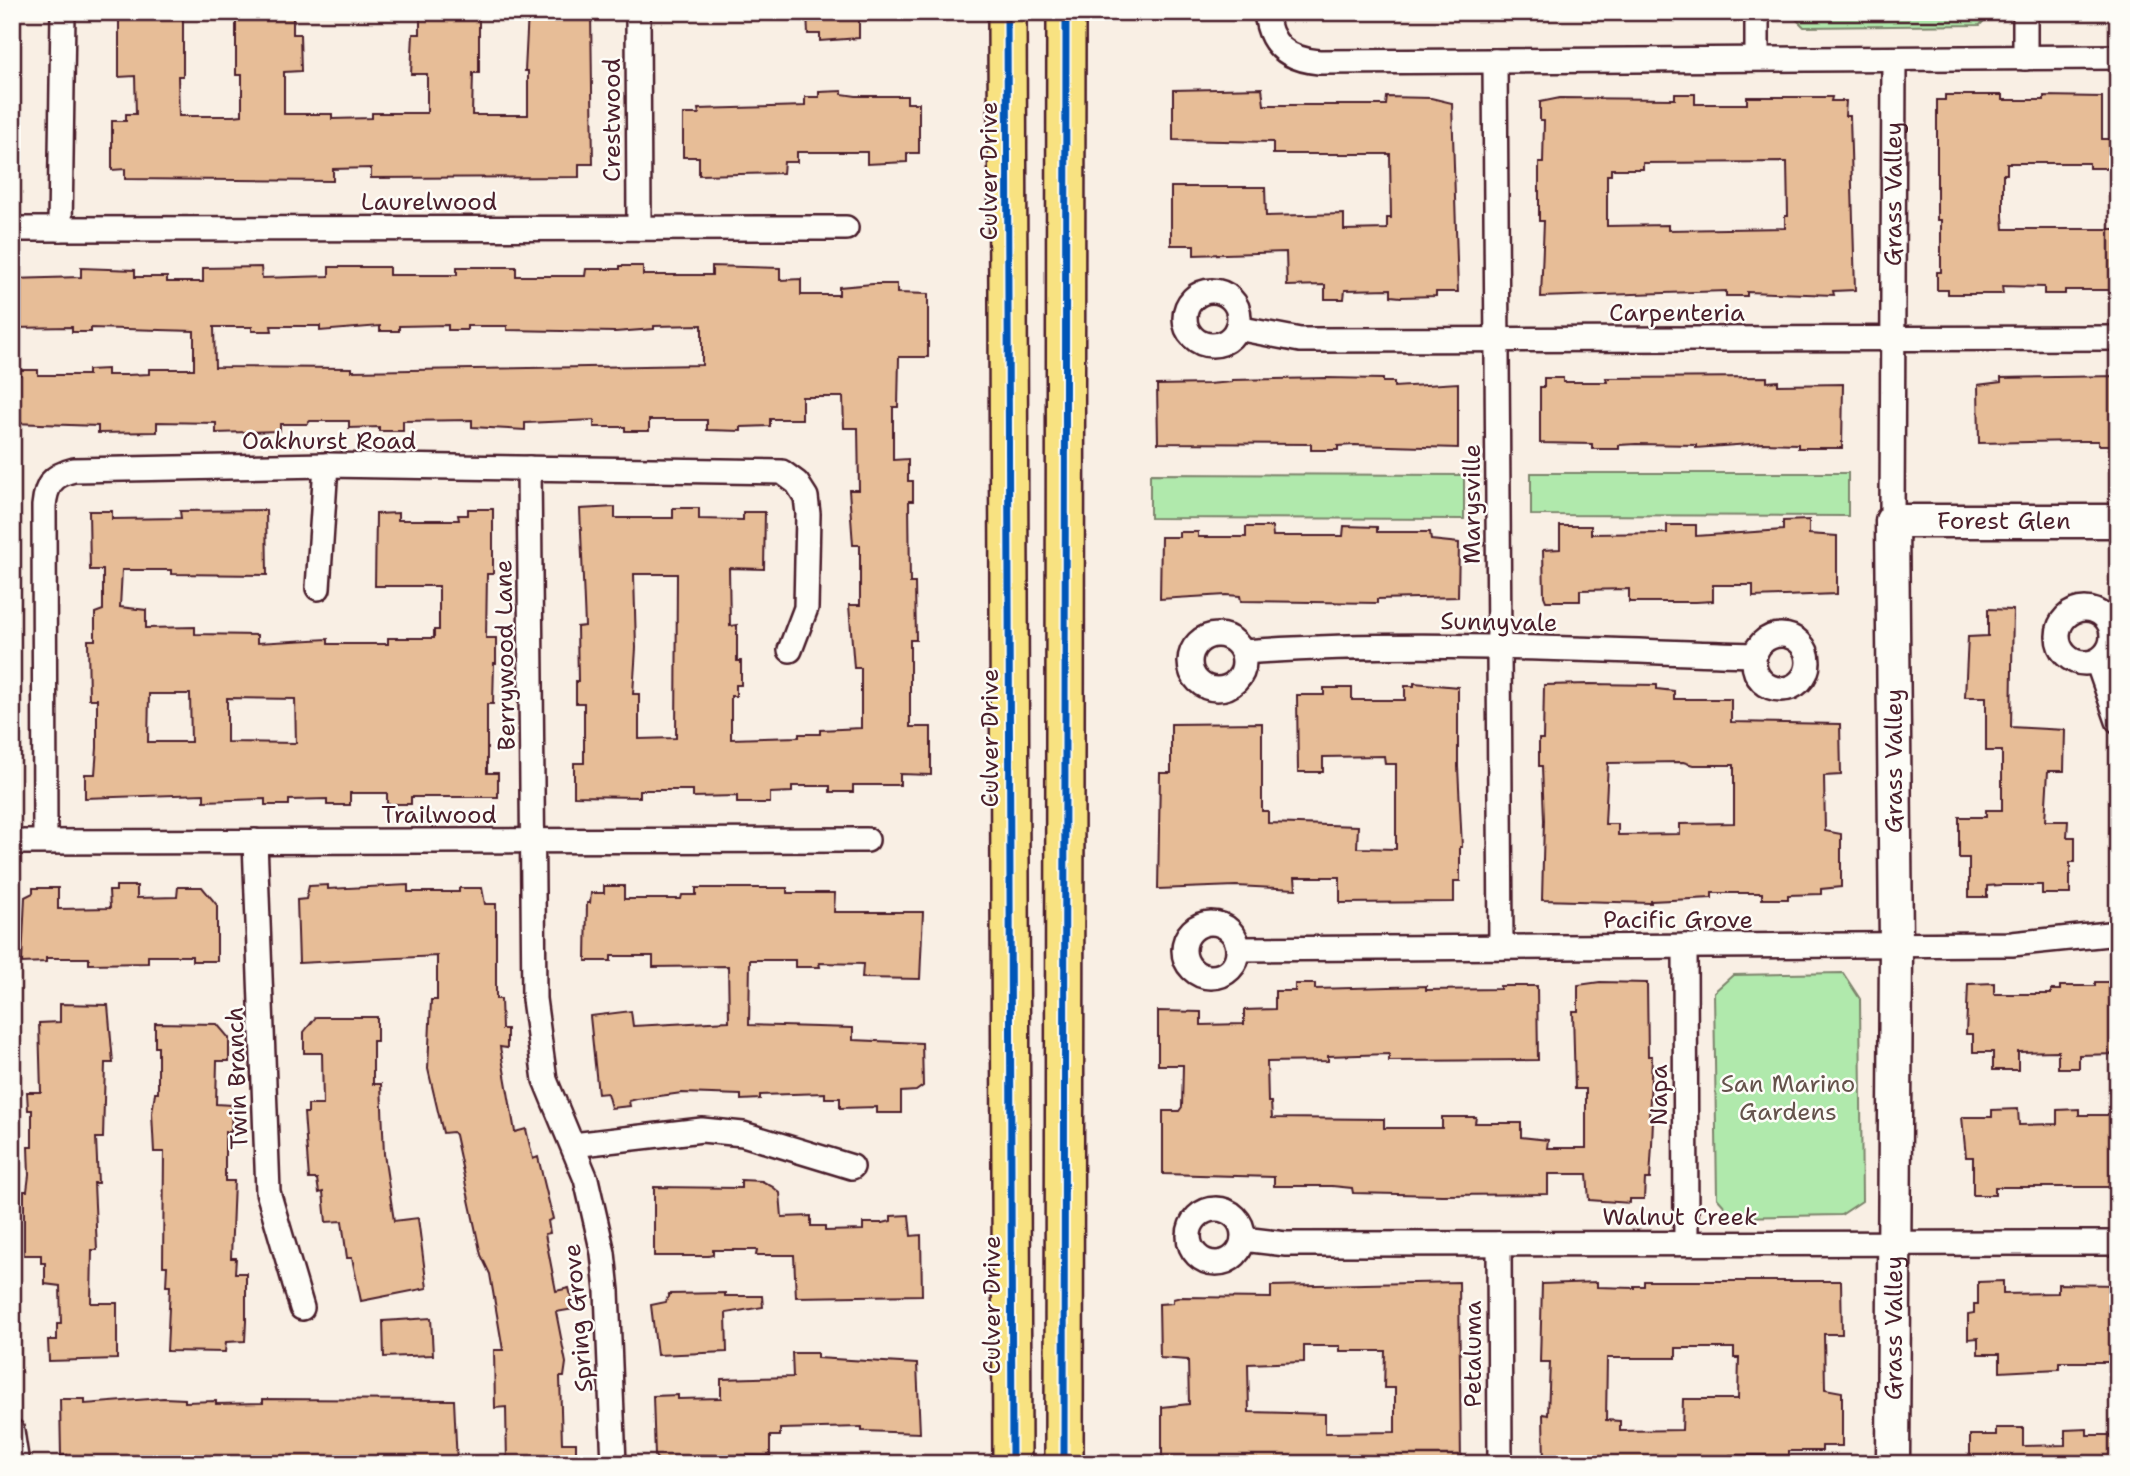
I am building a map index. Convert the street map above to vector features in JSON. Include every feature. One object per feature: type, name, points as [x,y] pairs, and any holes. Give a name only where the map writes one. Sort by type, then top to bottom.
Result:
[{"type":"main road","name":"Culver Drive","points":[[1007,12],[1012,1464]]},
{"type":"main road","points":[[1064,1464],[1066,12]]},
{"type":"street","points":[[60,229],[63,12]]},
{"type":"street","name":"Crestwood","points":[[638,12],[639,228]]},
{"type":"street","points":[[1266,12],[1268,30],[1281,48],[1297,60],[1319,62],[2118,57]]},
{"type":"street","points":[[1757,12],[1757,58]]},
{"type":"street","points":[[2025,12],[2025,58]]},
{"type":"street","name":"Grass Valley","points":[[1893,1464],[1896,945],[1892,521],[1895,339],[1894,59]]},
{"type":"street","name":"Marysville","points":[[1495,61],[1501,947]]},
{"type":"street","name":"Laurelwood","points":[[12,229],[846,228]]},
{"type":"street","name":"Carpenteria","points":[[1237,328],[1300,340],[2118,338]]},
{"type":"street","points":[[318,587],[326,465]]},
{"type":"street","name":"Oakhurst Road","points":[[45,841],[46,489],[57,474],[74,470],[326,465],[782,472],[797,483],[806,497],[807,513],[806,608],[790,650]]},
{"type":"street","name":"Berrywood Lane","points":[[529,468],[533,841]]},
{"type":"street","name":"Forest Glen","points":[[1892,521],[2118,521]]},
{"type":"street","name":"Sunnyvale","points":[[1243,652],[1499,647],[1754,655]]},
{"type":"street","points":[[2097,661],[2118,721]]},
{"type":"street","name":"Twin Branch","points":[[255,841],[268,1192],[302,1308]]},
{"type":"street","name":"Spring Grove","points":[[533,841],[534,999],[545,1080],[586,1179],[603,1252],[614,1464]]},
{"type":"street","name":"Trailwood","points":[[12,842],[867,841]]},
{"type":"street","name":"Pacific Grove","points":[[1239,949],[2012,944],[2118,933]]},
{"type":"street","name":"Napa","points":[[1685,946],[1686,1244]]},
{"type":"street","points":[[572,1145],[702,1130],[743,1133],[852,1167]]},
{"type":"street","name":"Walnut Creek","points":[[1243,1239],[1286,1244],[2118,1242]]},
{"type":"street","name":"Petaluma","points":[[1499,1244],[1500,1464]]},
{"type":"street","points":[[12,1431],[17,1464]]},
{"type":"green space","points":[[1789,12],[1992,12],[1980,25],[1804,27]]},
{"type":"green space","points":[[1531,473],[1848,473],[1848,516],[1531,515]]},
{"type":"green space","points":[[1150,474],[1464,475],[1464,519],[1150,518]]},
{"type":"green space","name":"San Marino Gardens","points":[[1843,973],[1860,999],[1862,1201],[1841,1215],[1734,1217],[1717,1198],[1714,992],[1733,975]]},
{"type":"building","points":[[119,12],[183,12],[183,76],[178,76],[179,116],[233,116],[242,115],[242,75],[236,75],[236,12],[293,12],[293,34],[300,34],[301,71],[284,72],[284,114],[332,114],[332,119],[372,118],[372,113],[427,113],[427,74],[411,74],[413,34],[420,34],[420,12],[479,12],[479,73],[473,73],[472,115],[528,115],[528,71],[525,71],[528,12],[591,12],[593,164],[579,164],[579,177],[371,178],[371,168],[333,169],[333,181],[125,179],[125,169],[112,170],[112,121],[126,121],[126,114],[136,114],[135,76],[119,77]]},
{"type":"building","points":[[807,12],[859,12],[859,38],[820,41],[820,34],[808,34]]},
{"type":"building","points":[[1262,88],[1264,105],[1386,105],[1387,97],[1431,98],[1452,103],[1458,292],[1401,297],[1391,296],[1391,289],[1345,290],[1344,299],[1325,299],[1325,285],[1287,286],[1286,252],[1194,255],[1194,245],[1171,245],[1171,187],[1265,187],[1266,216],[1344,214],[1344,230],[1387,229],[1387,218],[1391,218],[1390,154],[1273,154],[1273,142],[1173,140],[1173,90]]},
{"type":"building","points":[[842,91],[842,94],[856,96],[907,96],[907,103],[919,103],[919,153],[907,153],[907,162],[867,164],[867,152],[797,152],[797,162],[784,162],[783,173],[699,175],[699,157],[683,157],[683,114],[699,114],[698,109],[805,106],[805,97],[819,97],[819,92]]},
{"type":"building","points":[[1675,94],[1695,94],[1695,104],[1747,104],[1747,97],[1832,97],[1831,101],[1846,101],[1845,116],[1850,116],[1855,290],[1833,291],[1834,295],[1747,292],[1747,296],[1726,296],[1726,291],[1541,297],[1544,221],[1539,221],[1539,163],[1543,163],[1544,121],[1540,121],[1540,102],[1560,98],[1675,99]],"holes":[[[1787,162],[1788,216],[1785,216],[1785,228],[1668,230],[1668,225],[1607,226],[1607,175],[1611,175],[1611,169],[1643,169],[1643,163]]]},
{"type":"building","points":[[1945,95],[2002,95],[2002,100],[2044,100],[2044,96],[2102,97],[2102,139],[2115,139],[2115,168],[2089,168],[2089,163],[2007,163],[2007,174],[2003,174],[2003,216],[2004,229],[2116,229],[2116,290],[2065,290],[2065,294],[2044,294],[2044,287],[2002,286],[2003,294],[1948,294],[1948,290],[1937,290],[1937,272],[1941,272],[1941,220],[1937,220],[1937,100],[1945,100]]},
{"type":"building","points":[[620,266],[643,266],[643,275],[712,275],[712,266],[780,268],[780,280],[801,279],[801,295],[839,295],[839,287],[873,284],[897,284],[897,293],[928,294],[928,357],[899,357],[898,407],[893,407],[893,460],[908,459],[908,481],[913,481],[913,501],[909,501],[910,583],[915,583],[916,640],[910,640],[910,727],[931,727],[931,775],[900,774],[900,785],[853,785],[853,792],[830,792],[830,786],[792,786],[792,792],[770,793],[770,803],[737,803],[737,796],[693,797],[693,790],[640,790],[640,797],[574,796],[574,763],[584,763],[584,703],[576,703],[577,627],[585,626],[580,509],[615,507],[615,518],[673,518],[673,508],[699,508],[699,519],[743,520],[743,512],[765,512],[764,569],[729,568],[730,626],[737,625],[737,661],[741,661],[741,685],[736,685],[736,696],[731,696],[731,739],[799,737],[799,734],[820,734],[820,730],[861,728],[861,668],[854,668],[849,605],[860,605],[860,545],[853,545],[849,490],[859,490],[858,428],[844,428],[843,397],[802,397],[802,419],[770,419],[770,426],[741,427],[741,431],[707,430],[707,420],[649,420],[649,431],[625,431],[625,427],[594,427],[594,420],[525,423],[525,430],[472,427],[472,420],[403,421],[403,431],[379,431],[379,427],[349,428],[349,421],[310,421],[307,424],[280,424],[280,431],[216,433],[216,423],[157,422],[157,432],[98,433],[98,426],[12,423],[12,375],[20,375],[20,370],[38,370],[38,375],[88,375],[88,370],[107,369],[107,375],[126,375],[149,374],[149,369],[194,369],[194,331],[91,328],[91,332],[72,332],[72,327],[12,328],[12,279],[81,277],[81,268],[135,270],[135,277],[167,277],[167,282],[203,282],[203,268],[261,267],[262,278],[329,276],[329,267],[389,267],[389,275],[457,275],[457,267],[516,267],[516,276],[585,276],[586,269],[620,269]],"holes":[[[448,325],[448,330],[467,330],[467,326],[507,326],[507,330],[615,332],[654,329],[654,326],[702,325],[702,365],[352,371],[352,368],[215,367],[214,327],[252,327],[252,331],[272,331],[271,326],[320,326],[320,331],[380,326],[380,331],[399,331],[399,326]],[[634,574],[677,574],[676,738],[639,739],[639,694],[633,694],[636,648]]]},
{"type":"building","points":[[2118,376],[2118,445],[2098,445],[2098,441],[1979,443],[1978,385],[2001,382],[2001,378]]},
{"type":"building","points":[[1767,377],[1767,382],[1778,381],[1778,385],[1843,384],[1842,448],[1798,448],[1798,444],[1763,443],[1696,448],[1696,445],[1636,444],[1619,445],[1619,449],[1592,449],[1592,444],[1540,443],[1540,387],[1544,387],[1544,378],[1563,378],[1563,382],[1607,382],[1606,378]]},
{"type":"building","points":[[1326,378],[1383,379],[1383,382],[1394,382],[1394,387],[1458,383],[1458,448],[1355,445],[1338,446],[1338,450],[1311,450],[1311,444],[1158,443],[1157,385]]},
{"type":"building","points":[[468,509],[493,509],[493,574],[487,574],[486,638],[496,638],[496,663],[493,704],[487,704],[487,773],[498,773],[498,797],[411,797],[411,804],[387,804],[387,793],[350,793],[350,805],[327,805],[327,799],[289,800],[289,805],[265,805],[265,799],[204,801],[204,794],[85,798],[85,774],[95,774],[97,748],[97,699],[89,699],[88,640],[95,640],[95,613],[103,610],[103,570],[90,570],[89,511],[112,511],[112,519],[181,518],[180,511],[266,510],[267,575],[171,574],[171,570],[122,570],[120,607],[146,610],[146,628],[195,627],[195,634],[257,635],[257,643],[328,639],[328,644],[388,644],[388,638],[434,638],[434,630],[439,630],[439,586],[375,586],[376,514],[398,513],[398,520],[459,520],[458,515],[468,515]],"holes":[[[149,694],[190,694],[191,742],[148,742]],[[227,698],[295,699],[296,743],[227,742]]]},
{"type":"building","points":[[1809,520],[1809,534],[1837,536],[1837,594],[1753,597],[1753,585],[1713,585],[1713,601],[1629,602],[1629,589],[1580,590],[1580,601],[1546,601],[1544,596],[1543,550],[1560,549],[1560,526],[1591,526],[1591,534],[1667,533],[1667,525],[1696,525],[1696,536],[1783,530],[1783,521]]},
{"type":"building","points":[[1344,526],[1377,527],[1377,532],[1430,532],[1431,540],[1459,543],[1458,597],[1377,599],[1377,603],[1241,601],[1240,596],[1226,595],[1160,599],[1161,537],[1179,537],[1179,532],[1198,532],[1198,537],[1246,537],[1246,527],[1272,527],[1273,536],[1343,536]]},
{"type":"building","points":[[1988,609],[2013,610],[2011,727],[2065,730],[2064,771],[2048,771],[2045,821],[2068,821],[2067,837],[2075,837],[2075,862],[2070,862],[2070,894],[2042,894],[2042,885],[2001,885],[1987,886],[1987,897],[1969,897],[1969,858],[1959,858],[1959,817],[1986,817],[1986,810],[2002,810],[2002,751],[1986,751],[1986,697],[1965,697],[1968,637],[1988,636]]},
{"type":"building","points":[[1414,683],[1458,687],[1462,847],[1460,881],[1454,881],[1454,902],[1340,903],[1340,877],[1295,877],[1296,889],[1236,886],[1158,889],[1160,773],[1171,773],[1171,724],[1262,723],[1262,811],[1268,811],[1268,823],[1358,826],[1357,848],[1396,849],[1396,764],[1385,764],[1384,756],[1323,757],[1323,772],[1298,772],[1297,695],[1324,695],[1324,688],[1352,688],[1352,700],[1405,700],[1405,686],[1414,686]]},
{"type":"building","points":[[1544,685],[1657,685],[1657,689],[1674,691],[1674,699],[1731,699],[1731,722],[1840,724],[1841,775],[1824,776],[1825,831],[1841,834],[1841,887],[1821,889],[1821,894],[1788,895],[1788,899],[1762,899],[1762,893],[1712,893],[1712,898],[1651,903],[1542,900],[1544,820],[1539,739],[1543,739]],"holes":[[[1683,762],[1693,765],[1734,765],[1734,823],[1680,824],[1680,834],[1618,835],[1618,824],[1605,824],[1608,763]]]},
{"type":"building","points":[[328,885],[328,889],[408,885],[408,892],[459,892],[459,888],[482,888],[485,904],[496,904],[496,999],[501,999],[502,1029],[507,1029],[507,1048],[500,1047],[515,1132],[526,1129],[533,1159],[538,1157],[553,1219],[548,1221],[550,1233],[545,1234],[556,1291],[569,1288],[574,1309],[556,1312],[566,1363],[564,1377],[560,1377],[562,1443],[576,1443],[576,1464],[507,1464],[506,1407],[495,1408],[494,1350],[503,1350],[490,1274],[481,1255],[455,1135],[453,1132],[443,1133],[428,1069],[431,1000],[437,1000],[437,956],[299,963],[297,900],[306,899],[309,886]]},
{"type":"building","points":[[116,886],[137,886],[137,898],[177,897],[178,887],[202,887],[217,905],[217,961],[192,961],[192,956],[148,956],[148,963],[89,964],[89,958],[46,958],[46,962],[22,963],[25,897],[33,893],[33,888],[58,888],[58,909],[110,908],[109,891],[116,891]]},
{"type":"building","points":[[604,886],[624,886],[624,899],[681,899],[682,895],[696,895],[696,888],[787,888],[787,893],[835,893],[834,912],[923,912],[920,979],[862,978],[863,964],[819,963],[820,967],[795,967],[795,960],[750,960],[749,1025],[853,1028],[853,1040],[922,1043],[923,1086],[916,1091],[901,1092],[901,1113],[877,1113],[877,1107],[840,1108],[840,1098],[825,1098],[825,1093],[760,1095],[760,1099],[741,1100],[741,1095],[682,1093],[637,1099],[629,1101],[630,1106],[611,1108],[607,1093],[598,1094],[590,1016],[631,1011],[633,1026],[729,1021],[728,966],[653,967],[653,956],[611,956],[611,961],[586,961],[587,903],[590,903],[591,893],[604,893]]},
{"type":"building","points":[[1600,982],[1647,983],[1648,1056],[1652,1056],[1649,1119],[1653,1119],[1650,1179],[1645,1179],[1644,1199],[1630,1199],[1630,1203],[1589,1200],[1587,1174],[1548,1174],[1548,1194],[1442,1195],[1353,1193],[1352,1188],[1332,1186],[1274,1186],[1274,1177],[1163,1174],[1163,1111],[1179,1111],[1182,1107],[1183,1065],[1158,1065],[1158,1011],[1201,1012],[1201,1025],[1244,1024],[1244,1010],[1275,1009],[1275,991],[1295,991],[1295,984],[1315,984],[1315,989],[1426,986],[1426,990],[1537,986],[1538,1060],[1389,1061],[1389,1054],[1328,1056],[1328,1061],[1267,1062],[1268,1102],[1271,1102],[1272,1118],[1384,1119],[1384,1128],[1442,1128],[1442,1117],[1476,1117],[1475,1123],[1521,1123],[1521,1137],[1548,1140],[1547,1148],[1586,1148],[1586,1089],[1575,1089],[1573,1011],[1578,1011],[1578,985]]},
{"type":"building","points":[[2095,982],[2118,982],[2118,1054],[2079,1055],[2079,1068],[2058,1068],[2058,1051],[2018,1052],[2018,1070],[1993,1070],[1993,1052],[1973,1052],[1973,1034],[1966,1034],[1968,984],[1994,983],[1994,994],[2051,994],[2051,990],[2060,990],[2060,986],[2095,986]]},
{"type":"building","points":[[60,1004],[108,1005],[113,1063],[105,1063],[103,1138],[96,1138],[98,1183],[94,1183],[97,1250],[92,1250],[91,1303],[117,1303],[117,1359],[49,1361],[48,1340],[57,1340],[57,1324],[61,1324],[60,1286],[45,1284],[45,1263],[41,1263],[41,1255],[24,1255],[24,1191],[27,1191],[29,1175],[28,1147],[32,1147],[32,1110],[28,1110],[27,1092],[41,1092],[39,1023],[60,1022]]},
{"type":"building","points":[[316,1017],[377,1017],[377,1041],[373,1041],[373,1084],[381,1084],[384,1154],[394,1221],[418,1218],[427,1288],[361,1301],[352,1258],[347,1258],[342,1221],[326,1222],[323,1192],[319,1193],[317,1179],[309,1179],[304,1113],[308,1113],[308,1105],[323,1105],[322,1053],[304,1053],[304,1032]]},
{"type":"building","points":[[155,1023],[217,1024],[229,1038],[229,1061],[217,1061],[216,1104],[232,1105],[231,1132],[225,1132],[225,1181],[234,1181],[231,1258],[236,1258],[235,1273],[246,1273],[246,1321],[245,1341],[226,1342],[225,1352],[167,1351],[170,1286],[166,1286],[167,1266],[163,1266],[164,1152],[154,1152],[152,1113],[155,1093],[158,1093]]},
{"type":"building","points":[[2018,1109],[2019,1125],[2057,1124],[2057,1110],[2079,1109],[2079,1115],[2118,1115],[2118,1187],[1995,1187],[1995,1195],[1973,1195],[1973,1157],[1966,1157],[1962,1117],[1992,1117],[1992,1110]]},
{"type":"building","points":[[741,1180],[762,1181],[773,1187],[780,1193],[782,1217],[811,1216],[811,1226],[825,1226],[825,1231],[863,1230],[863,1223],[883,1223],[891,1221],[891,1216],[909,1215],[911,1236],[921,1235],[922,1295],[796,1297],[794,1255],[756,1255],[757,1250],[713,1250],[713,1255],[708,1256],[654,1256],[654,1187],[741,1188]]},
{"type":"building","points":[[1644,1281],[1841,1281],[1842,1334],[1824,1334],[1825,1389],[1842,1392],[1842,1446],[1822,1446],[1822,1451],[1789,1451],[1789,1455],[1730,1455],[1730,1464],[1544,1464],[1543,1414],[1548,1415],[1550,1362],[1540,1362],[1542,1284],[1597,1282],[1597,1287],[1644,1286]],"holes":[[[1676,1348],[1734,1348],[1734,1358],[1739,1358],[1738,1399],[1683,1399],[1682,1430],[1620,1431],[1620,1421],[1606,1420],[1607,1358],[1676,1358]]]},
{"type":"building","points":[[2003,1281],[2003,1294],[2058,1293],[2058,1284],[2118,1285],[2118,1362],[2059,1362],[2059,1369],[2000,1372],[2000,1354],[1978,1354],[1978,1338],[1968,1339],[1968,1314],[1974,1313],[1974,1304],[1978,1304],[1978,1282]]},
{"type":"building","points":[[1459,1282],[1461,1464],[1162,1464],[1162,1407],[1189,1404],[1188,1360],[1160,1358],[1159,1304],[1173,1303],[1173,1299],[1181,1297],[1271,1298],[1271,1286]],"holes":[[[1304,1346],[1340,1346],[1340,1351],[1385,1351],[1384,1388],[1395,1388],[1395,1432],[1325,1433],[1325,1414],[1249,1412],[1248,1364],[1304,1362]]]},
{"type":"building","points":[[725,1293],[725,1296],[762,1296],[763,1307],[726,1313],[727,1352],[657,1355],[651,1305],[666,1302],[669,1294]]},
{"type":"building","points":[[431,1318],[433,1355],[384,1357],[383,1321]]},
{"type":"building","points":[[792,1353],[817,1353],[817,1358],[917,1364],[920,1433],[862,1431],[862,1427],[780,1429],[780,1436],[770,1436],[770,1456],[696,1455],[696,1464],[661,1464],[655,1456],[653,1396],[678,1395],[678,1399],[721,1398],[721,1379],[793,1377]]},
{"type":"building","points":[[60,1399],[85,1399],[85,1404],[185,1399],[185,1402],[216,1401],[216,1404],[263,1403],[263,1399],[454,1400],[457,1464],[67,1464],[67,1455],[61,1456]]},
{"type":"building","points":[[1996,1428],[2023,1428],[2023,1446],[2065,1445],[2065,1430],[2087,1429],[2087,1435],[2118,1435],[2118,1464],[1970,1464],[1970,1435],[1996,1435]]},
{"type":"cycle path","points":[[1007,12],[1012,1464]]},
{"type":"cycle path","points":[[1064,1464],[1066,12]]}]
